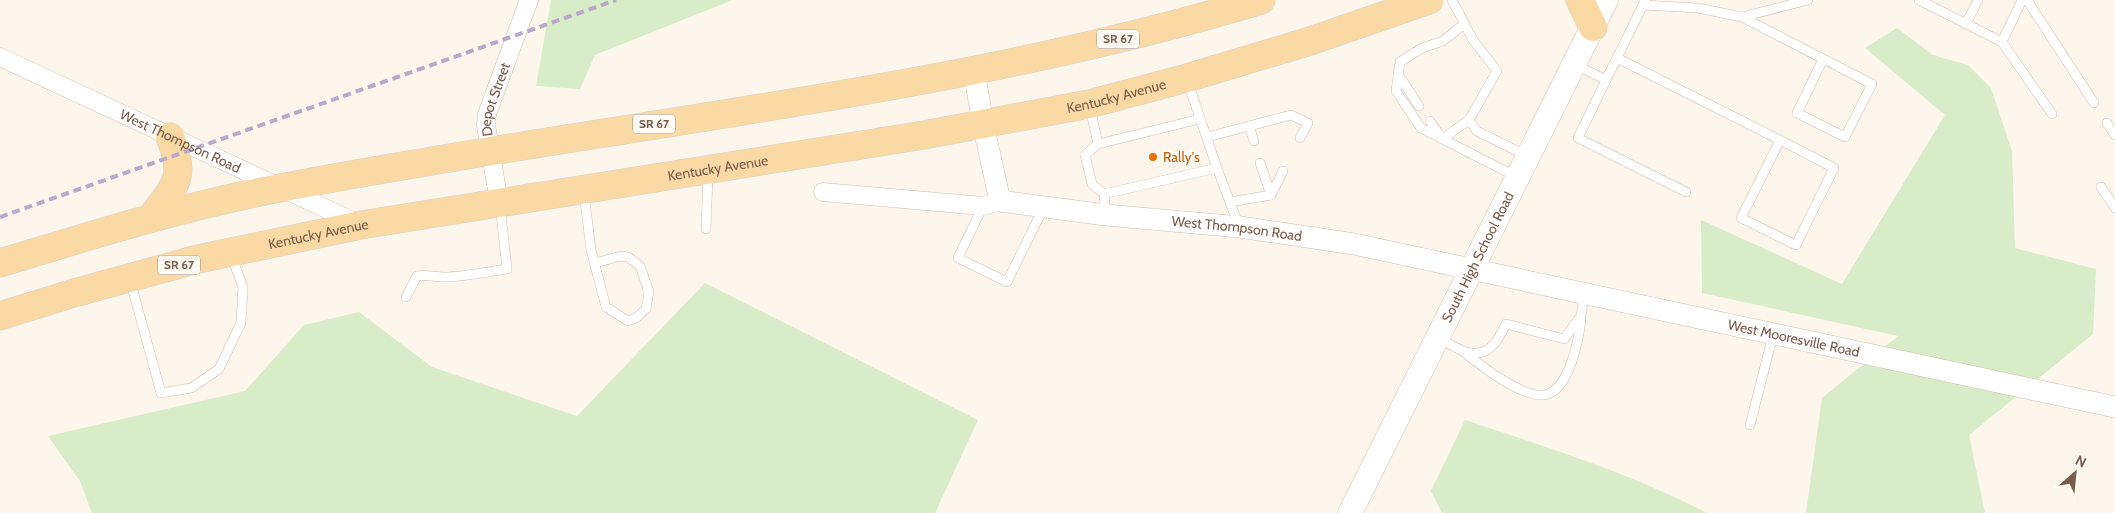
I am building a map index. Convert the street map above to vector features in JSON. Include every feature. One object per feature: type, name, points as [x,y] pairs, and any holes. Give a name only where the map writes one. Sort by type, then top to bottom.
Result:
[{"type":"main road","name":"SR 67","points":[[0,263],[151,218],[281,188],[491,151],[847,94],[974,71],[1159,29],[1261,0]]},
{"type":"main road","points":[[1345,30],[1364,9],[1387,0]]},
{"type":"main road","name":"Kentucky Avenue","points":[[0,316],[74,292],[230,252],[361,224],[983,124],[1089,104],[1187,78],[1345,30],[1429,0]]},
{"type":"main road","points":[[1580,0],[1592,26]]},
{"type":"main road","name":"South High School Road","points":[[1350,513],[1606,0]]},
{"type":"main road","points":[[151,218],[178,178],[177,154],[170,137]]},
{"type":"street","name":"Depot Street","points":[[499,202],[486,125],[488,109],[529,0]]},
{"type":"street","name":"West Thompson Road","points":[[0,56],[170,137],[361,224]]},
{"type":"street","points":[[974,71],[983,124],[991,203]]},
{"type":"street","name":"West Thompson Road","points":[[823,192],[1044,207],[1106,215],[1240,227],[1354,244],[1471,268]]},
{"type":"street","name":"West Mooresville Road","points":[[1471,268],[1584,294],[2115,407]]},
{"type":"lane","points":[[1442,139],[1469,120],[1497,71],[1464,24],[1452,0]]},
{"type":"lane","points":[[1742,17],[1808,0]]},
{"type":"lane","points":[[1919,0],[2002,42],[2052,114]]},
{"type":"lane","points":[[1966,24],[1978,0]]},
{"type":"lane","points":[[2002,42],[2022,0]]},
{"type":"lane","points":[[2027,0],[2094,103]]},
{"type":"lane","points":[[1686,192],[1578,138],[1644,2],[1698,8],[1742,17],[1872,84],[1846,137],[1797,113],[1823,59]]},
{"type":"lane","points":[[1464,24],[1443,42],[1422,48],[1400,62],[1396,91],[1421,128],[1517,177]]},
{"type":"lane","points":[[1617,58],[1780,140],[1834,168],[1796,245],[1741,218],[1780,140]]},
{"type":"lane","points":[[1574,64],[1606,80]]},
{"type":"lane","points":[[1398,74],[1419,106]]},
{"type":"lane","points":[[1187,78],[1217,168],[1240,227]]},
{"type":"lane","points":[[1089,104],[1098,144]]},
{"type":"lane","points":[[1207,137],[1291,115],[1308,123],[1300,138]]},
{"type":"lane","points":[[1106,215],[1104,194],[1092,184],[1085,156],[1098,144],[1200,119]]},
{"type":"lane","points":[[1469,120],[1477,131],[1527,156]]},
{"type":"lane","points":[[1430,121],[1442,139]]},
{"type":"lane","points":[[2107,123],[2115,135]]},
{"type":"lane","points":[[1249,126],[1254,141]]},
{"type":"lane","points":[[1260,163],[1271,195]]},
{"type":"lane","points":[[706,229],[708,168]]},
{"type":"lane","points":[[1104,194],[1217,168]]},
{"type":"lane","points":[[1271,195],[1283,171]]},
{"type":"lane","points":[[2101,187],[2115,208]]},
{"type":"lane","points":[[583,188],[595,262],[606,308],[628,321],[636,318],[646,309],[650,292],[640,266],[628,257],[621,256],[595,262]]},
{"type":"lane","points":[[1230,202],[1271,195]]},
{"type":"lane","points":[[406,297],[417,276],[449,277],[507,269],[499,202]]},
{"type":"lane","points":[[991,203],[958,258],[1008,282],[1044,207]]},
{"type":"lane","points":[[130,278],[161,393],[191,388],[219,368],[240,323],[243,287],[230,252]]},
{"type":"lane","points":[[1438,337],[1463,352],[1488,371],[1521,390],[1547,394],[1560,385],[1575,353],[1584,294]]},
{"type":"lane","points":[[1463,352],[1485,352],[1494,344],[1506,324],[1564,339],[1581,316]]},
{"type":"lane","points":[[1750,425],[1774,334]]},
{"type":"green space","points":[[551,0],[733,0],[595,55],[580,89],[536,86]]},
{"type":"green space","points":[[1897,28],[1933,55],[1968,65],[1991,88],[2012,151],[2015,248],[2096,269],[2093,334],[1969,435],[1985,513],[1806,513],[1822,398],[1898,336],[1702,293],[1701,220],[1842,284],[1945,115],[1865,48]]},
{"type":"green space","points":[[705,283],[978,420],[935,513],[92,513],[80,481],[48,436],[245,391],[304,325],[359,312],[432,367],[577,416]]},
{"type":"green space","points":[[1465,420],[1618,473],[1707,513],[1442,513],[1431,491]]},
{"type":"railway","points":[[0,217],[616,0]]},
{"type":"place","name":"Rally's","points":[[1153,157]]}]
